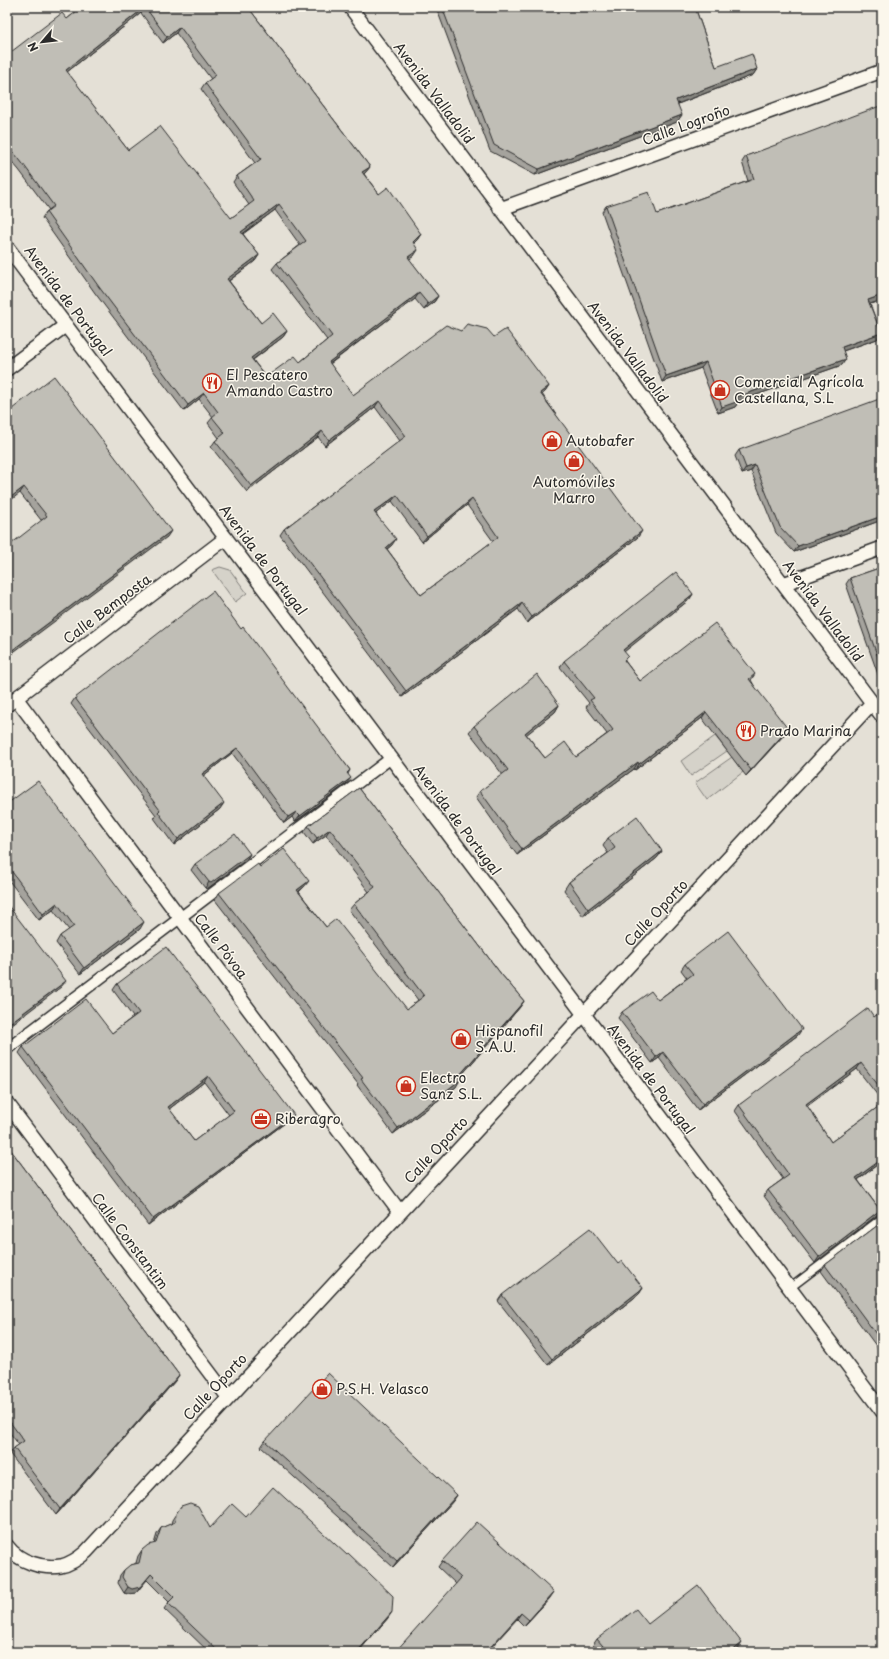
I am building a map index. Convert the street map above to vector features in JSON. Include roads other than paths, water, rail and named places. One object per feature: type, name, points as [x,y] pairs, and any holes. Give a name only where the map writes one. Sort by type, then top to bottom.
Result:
[{"type":"street","name":"Avenida Valladolid","points":[[350,7],[500,209],[882,716]]},
{"type":"street","name":"Calle Logroño","points":[[500,209],[882,72]]},
{"type":"street","name":"Avenida de Portugal","points":[[7,247],[882,1411]]},
{"type":"street","points":[[7,369],[66,325]]},
{"type":"street","name":"Calle Bemposta","points":[[11,701],[226,538]]},
{"type":"street","points":[[784,584],[882,548]]},
{"type":"street","name":"Calle Póvoa","points":[[11,701],[180,918],[400,1212]]},
{"type":"street","name":"Calle Oporto","points":[[7,1546],[22,1559],[46,1566],[62,1566],[75,1560],[86,1552],[872,703]]},
{"type":"street","points":[[7,1049],[391,758]]},
{"type":"street","name":"Calle Constantim","points":[[7,1104],[228,1398]]},
{"type":"lane","points":[[790,1288],[882,1218]]},
{"type":"place","name":"El Pescatero Amando Castro","points":[[212,383]]},
{"type":"place","name":"Comercial Agrícola Castellana, S.L","points":[[720,390]]},
{"type":"place","name":"Autobafer","points":[[552,441]]},
{"type":"place","name":"Automóviles Marro","points":[[574,461]]},
{"type":"place","name":"Prado Marina","points":[[746,731]]},
{"type":"place","name":"Hispanofil S.A.U.","points":[[461,1039]]},
{"type":"place","name":"Electro Sanz S.L.","points":[[406,1086]]},
{"type":"place","name":"Riberagro","points":[[261,1119]]},
{"type":"place","name":"P.S.H. Velasco","points":[[322,1389]]}]
